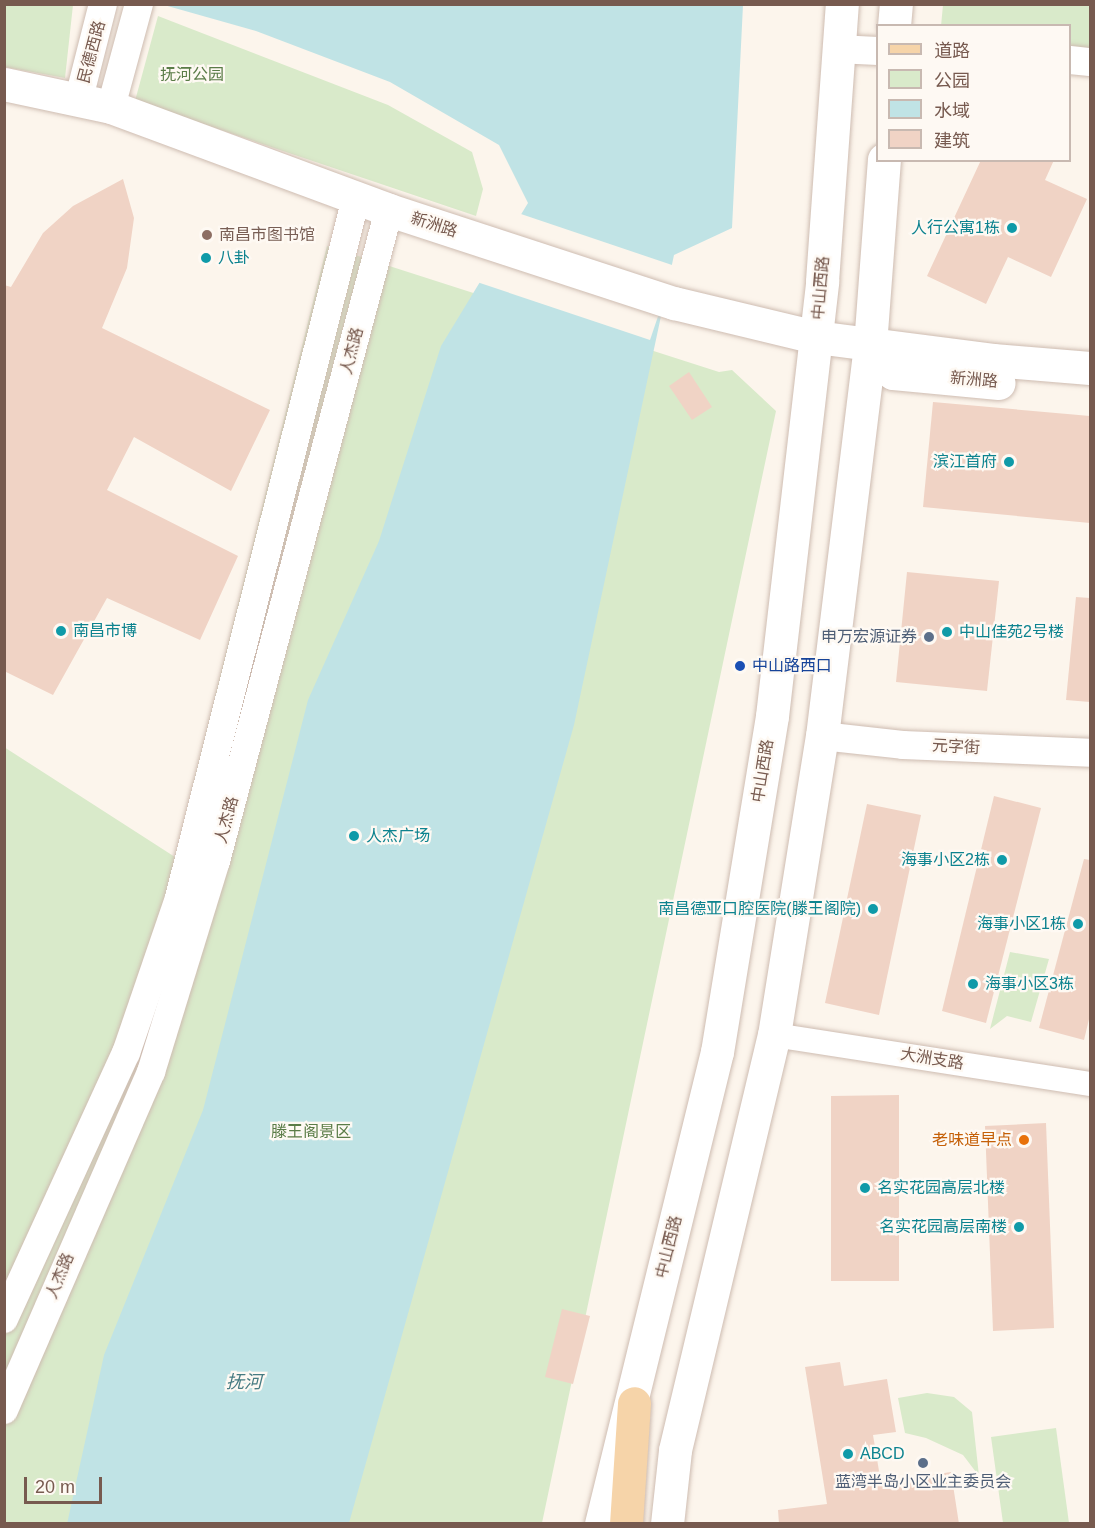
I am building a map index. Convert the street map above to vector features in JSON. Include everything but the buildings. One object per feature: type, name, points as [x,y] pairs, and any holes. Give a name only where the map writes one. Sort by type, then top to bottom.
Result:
[{"type":"main road","name":"中山西路","points":[[601,1524],[634,1403],[717,1052],[772,716],[816,338],[842,4]]},
{"type":"main road","points":[[894,24],[896,4]]},
{"type":"main road","name":"新洲路","points":[[4,84],[79,98],[111,107],[389,210],[674,303],[816,338],[1090,368]]},
{"type":"main road","points":[[667,1524],[675,1450],[774,1035],[822,736],[870,345],[885,162]]},
{"type":"main road","name":"新洲路","points":[[870,345],[893,373],[1090,391]]},
{"type":"main road","points":[[626,1524],[634,1403]]},
{"type":"street","name":"民德西路","points":[[79,98],[103,9]]},
{"type":"street","name":"民德西路","points":[[111,107],[137,15]]},
{"type":"street","points":[[837,49],[876,51]]},
{"type":"street","points":[[1071,60],[1090,62]]},
{"type":"street","name":"人杰路","points":[[4,1319],[126,1053],[179,898],[356,198]]},
{"type":"street","name":"人杰路","points":[[4,1410],[151,1072],[216,861],[389,210]]},
{"type":"street","name":"元字街","points":[[822,736],[903,745],[1090,753]]},
{"type":"street","name":"大洲支路","points":[[774,1035],[1090,1084]]},
{"type":"green space","points":[[4,5],[73,5],[65,78],[5,67]]},
{"type":"green space","points":[[943,5],[1090,5],[1090,48],[1071,46],[1071,24],[941,24]]},
{"type":"green space","name":"抚河公园","points":[[158,16],[388,105],[472,152],[483,189],[476,216],[135,101]]},
{"type":"green space","name":"滕王阁景区","points":[[327,246],[719,372],[732,370],[776,411],[542,1523],[5,1523],[4,747],[175,857]]},
{"type":"green space","points":[[1010,952],[1049,959],[1031,1022],[1007,1016],[990,1029]]},
{"type":"green space","points":[[927,1393],[954,1397],[972,1412],[979,1476],[963,1455],[926,1438],[905,1433],[898,1398]]},
{"type":"green space","points":[[1056,1428],[1069,1523],[1003,1523],[991,1437]]},
{"type":"water","name":"抚河","points":[[164,5],[743,5],[732,228],[674,255],[574,725],[349,1523],[67,1524],[104,1355],[203,1110],[308,700],[379,541],[441,346],[528,203],[499,145],[390,82],[256,31]]},
{"type":"pier","points":[[518,213],[675,266],[650,340],[477,282]]},
{"type":"place","name":"人行公寓1栋","points":[[1012,228]]},
{"type":"place","name":"南昌市图书馆","points":[[207,235]]},
{"type":"place","name":"八卦","points":[[206,258]]},
{"type":"place","name":"滨江首府","points":[[1009,462]]},
{"type":"place","name":"南昌市博","points":[[61,631]]},
{"type":"place","name":"中山佳苑2号楼","points":[[947,632]]},
{"type":"place","name":"申万宏源证券","points":[[929,637]]},
{"type":"place","name":"中山路西口","points":[[740,666]]},
{"type":"place","name":"人杰广场","points":[[354,836]]},
{"type":"place","name":"海事小区2栋","points":[[1002,860]]},
{"type":"place","name":"南昌德亚口腔医院(滕王阁院)","points":[[873,909]]},
{"type":"place","name":"海事小区1栋","points":[[1078,924]]},
{"type":"place","name":"海事小区3栋","points":[[973,984]]},
{"type":"place","name":"老味道早点","points":[[1024,1140]]},
{"type":"place","name":"名实花园高层北楼","points":[[865,1188]]},
{"type":"place","name":"名实花园高层南楼","points":[[1019,1227]]},
{"type":"place","name":"ABCD","points":[[848,1454]]},
{"type":"place","name":"蓝湾半岛小区业主委员会","points":[[923,1463]]}]
